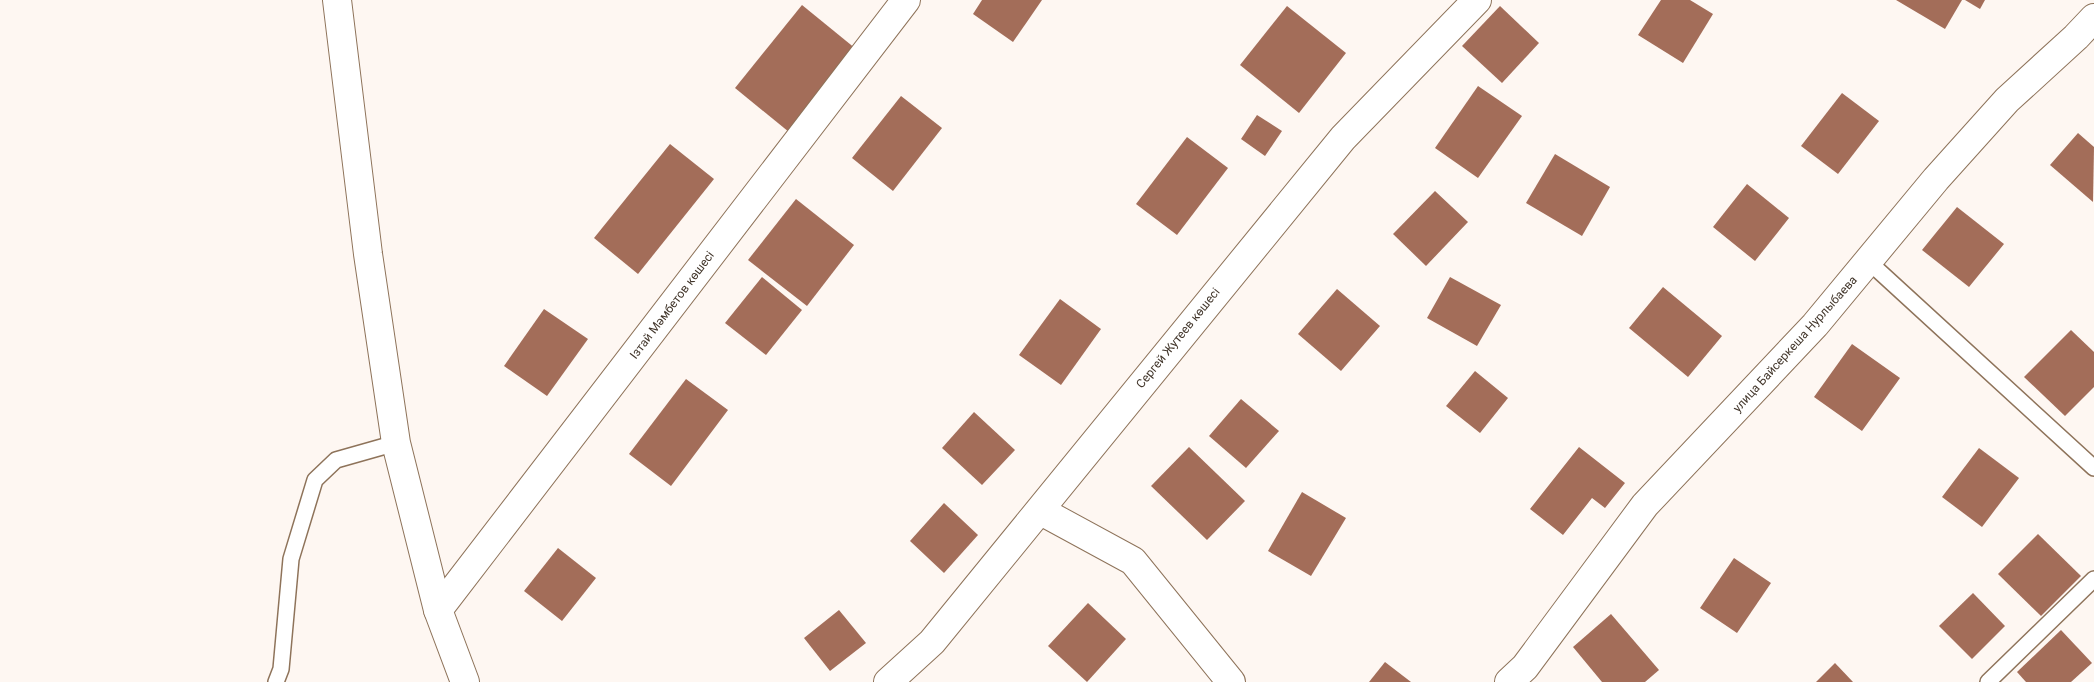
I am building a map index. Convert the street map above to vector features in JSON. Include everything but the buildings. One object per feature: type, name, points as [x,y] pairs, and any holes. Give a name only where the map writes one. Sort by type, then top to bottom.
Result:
[{"type":"street","points":[[337,0],[368,254],[396,443],[438,610],[465,682]]},
{"type":"street","name":"Ізтай Мәмбетов көшесі","points":[[438,610],[906,0]]},
{"type":"street","name":"Сергей Жутеев көшесі","points":[[888,682],[932,642],[1041,511],[1082,455],[1343,138],[1477,0]]},
{"type":"street","name":"улица Байсеркеша Нурлыбаева","points":[[1509,682],[1525,666],[1645,505],[1802,339],[1936,179],[2007,100],[2094,18]]},
{"type":"street","points":[[1041,511],[1134,561],[1230,682]]},
{"type":"lane","points":[[1868,261],[2094,468]]},
{"type":"lane","points":[[276,682],[281,669],[291,559],[315,480],[336,460],[396,443]]},
{"type":"lane","points":[[1988,682],[2094,579]]}]
